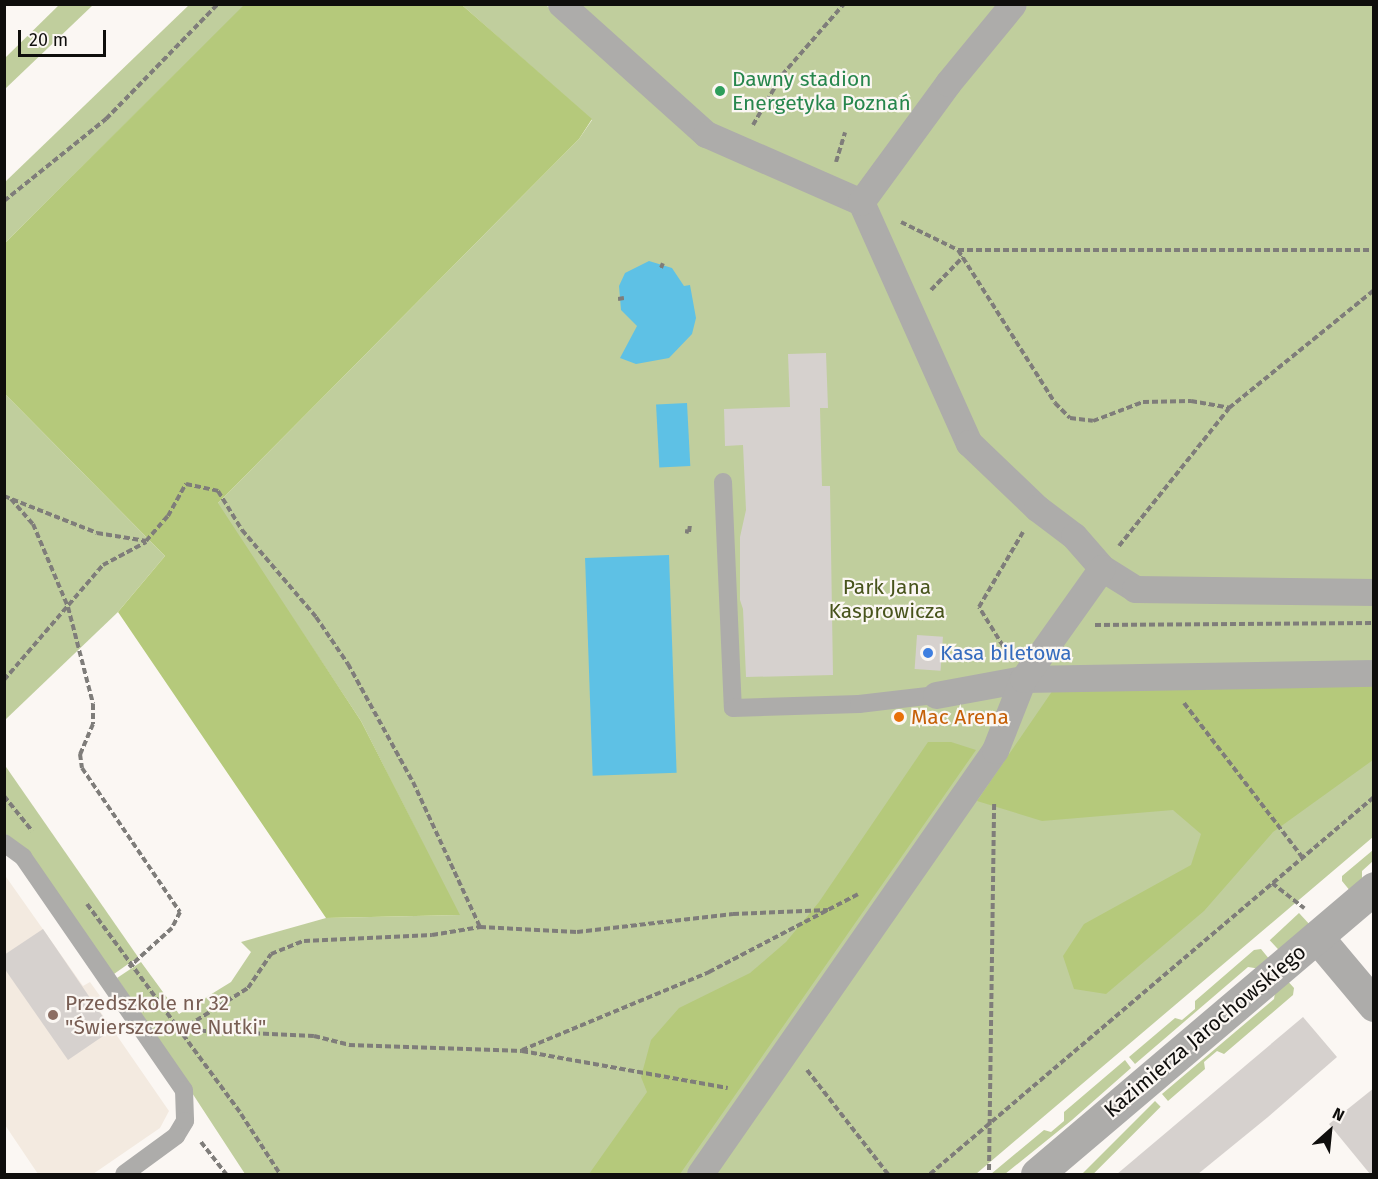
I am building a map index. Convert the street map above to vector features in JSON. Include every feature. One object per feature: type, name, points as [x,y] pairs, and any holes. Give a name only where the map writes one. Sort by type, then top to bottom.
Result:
[{"type":"street","points":[[561,4],[706,134],[738,151],[861,202],[969,443],[1037,508],[1074,536],[1109,558],[1135,589],[1374,592]]},
{"type":"street","points":[[861,202],[948,83],[1013,4]]},
{"type":"street","points":[[700,1174],[758,1094],[995,750],[1023,679],[1109,558]]},
{"type":"street","points":[[936,695],[1023,679],[1374,674]]},
{"type":"street","name":"Kazimierza Jarochowskiego","points":[[1036,1174],[1374,888]]},
{"type":"street","points":[[1317,937],[1374,1005]]},
{"type":"lane","points":[[723,482],[733,708],[859,704],[936,695]]},
{"type":"lane","points":[[4,843],[23,857],[184,1090],[185,1121],[176,1136],[124,1174]]},
{"type":"path","points":[[4,201],[106,119],[218,4]]},
{"type":"path","points":[[738,151],[783,75],[844,4]]},
{"type":"path","points":[[861,202],[958,249],[1374,250]]},
{"type":"path","points":[[958,249],[1055,403],[1070,418],[1093,421],[1143,402],[1191,401],[1229,408]]},
{"type":"path","points":[[910,313],[963,257]]},
{"type":"path","points":[[1109,558],[1229,408],[1374,290]]},
{"type":"path","points":[[618,300],[624,298]]},
{"type":"path","points":[[4,680],[103,565],[146,541],[168,516],[186,484],[218,491],[242,530],[316,617],[348,664],[413,782],[480,927]]},
{"type":"path","points":[[4,496],[97,533],[146,541]]},
{"type":"path","points":[[11,499],[33,524],[68,607],[93,704],[93,724],[80,754],[82,768],[180,912],[172,928],[134,964]]},
{"type":"path","points":[[1023,679],[979,607],[1037,508]]},
{"type":"path","points":[[685,531],[689,532],[690,525]]},
{"type":"path","points":[[1061,625],[1374,623]]},
{"type":"path","points":[[1163,677],[1302,857]]},
{"type":"path","points":[[989,1170],[994,797]]},
{"type":"path","points":[[930,1174],[1374,797]]},
{"type":"path","points":[[1272,883],[1301,905]]},
{"type":"path","points":[[522,1051],[708,972],[867,890]]},
{"type":"path","points":[[181,1030],[248,988],[271,954],[304,941],[432,935],[480,927],[577,932],[733,914],[828,910]]},
{"type":"path","points":[[181,1030],[314,1036],[349,1045],[522,1051],[758,1094]]},
{"type":"path","points":[[181,1030],[280,1174]]},
{"type":"path","points":[[790,1048],[888,1174]]},
{"type":"shaded area","name":"Przedszkole nr 32 \"Świerszczowe Nutki\"","points":[[4,874],[83,986],[90,982],[100,996],[93,1001],[169,1111],[160,1128],[93,1174],[38,1174],[5,1125]]},
{"type":"green space","points":[[60,4],[93,5],[5,89],[5,58]]},
{"type":"green space","points":[[245,4],[462,5],[592,119],[579,139],[218,503],[361,721],[460,915],[326,918],[118,612],[165,556],[5,394],[5,243]]},
{"type":"green space","points":[[189,5],[245,5],[5,243],[5,182]]},
{"type":"green space","name":"Park Jana Kasprowicza","points":[[462,5],[546,5],[698,139],[573,5],[1373,5],[1373,837],[976,1174],[245,1174],[117,978],[141,962],[179,1014],[231,982],[251,952],[241,942],[326,918],[459,915],[361,721],[217,504],[579,139],[592,120]]},
{"type":"green space","points":[[5,394],[165,556],[118,612],[5,720]]},
{"type":"green space","points":[[1373,686],[1373,760],[1273,832],[1204,911],[1106,994],[1074,989],[1063,956],[1084,924],[1191,865],[1201,834],[1173,810],[1042,821],[977,801],[1053,690]]},
{"type":"green space","points":[[928,742],[951,742],[976,750],[680,1174],[589,1174],[647,1092],[641,1077],[651,1040],[679,1008],[750,973],[786,942],[819,902]]},
{"type":"green space","points":[[4,764],[138,957],[114,974],[5,833]]},
{"type":"green space","points":[[1373,850],[1373,861],[1362,871],[1362,882],[1351,892],[1342,881],[1342,876]]},
{"type":"green space","points":[[1299,913],[1311,926],[1282,953],[1270,940]]},
{"type":"green space","points":[[1261,949],[1270,960],[1261,969],[1248,967],[1135,1064],[1129,1057],[1175,1018],[1182,1020],[1195,1009],[1195,1001],[1254,950]]},
{"type":"green space","points":[[1285,978],[1294,988],[1293,995],[1224,1054],[1217,1051],[1204,1062],[1205,1069],[1168,1101],[1162,1094],[1274,999],[1276,986]]},
{"type":"green space","points":[[1125,1060],[1131,1068],[1072,1120],[1005,1174],[991,1174],[1044,1130],[1051,1132],[1064,1121],[1064,1112]]},
{"type":"green space","points":[[1155,1101],[1161,1107],[1093,1174],[1082,1174]]},
{"type":"water","points":[[649,261],[672,268],[684,286],[690,285],[696,318],[692,334],[669,358],[636,364],[620,358],[637,326],[621,310],[619,286],[625,273]]},
{"type":"water","points":[[687,403],[690,466],[659,468],[656,405]]},
{"type":"water","points":[[669,555],[677,773],[593,776],[585,558]]},
{"type":"building","points":[[826,353],[828,408],[820,408],[822,486],[830,486],[833,675],[746,677],[743,609],[740,600],[740,537],[746,510],[743,445],[725,446],[724,409],[790,407],[788,354]]},
{"type":"building","name":"Kasa biletowa","points":[[917,635],[943,637],[941,671],[915,669]]},
{"type":"building","points":[[43,929],[112,1030],[68,1060],[4,968],[4,955]]},
{"type":"building","points":[[1303,1017],[1337,1057],[1268,1117],[1198,1174],[1117,1174]]},
{"type":"building","points":[[1374,1088],[1374,1174],[1370,1174],[1329,1124]]},
{"type":"place","name":"Dawny stadion Energetyka Poznań","points":[[720,91]]},
{"type":"place","name":"Kasa biletowa","points":[[928,653]]},
{"type":"place","name":"Mac Arena","points":[[899,717]]},
{"type":"place","name":"Przedszkole nr 32 \"Świerszczowe Nutki\"","points":[[53,1015]]}]
